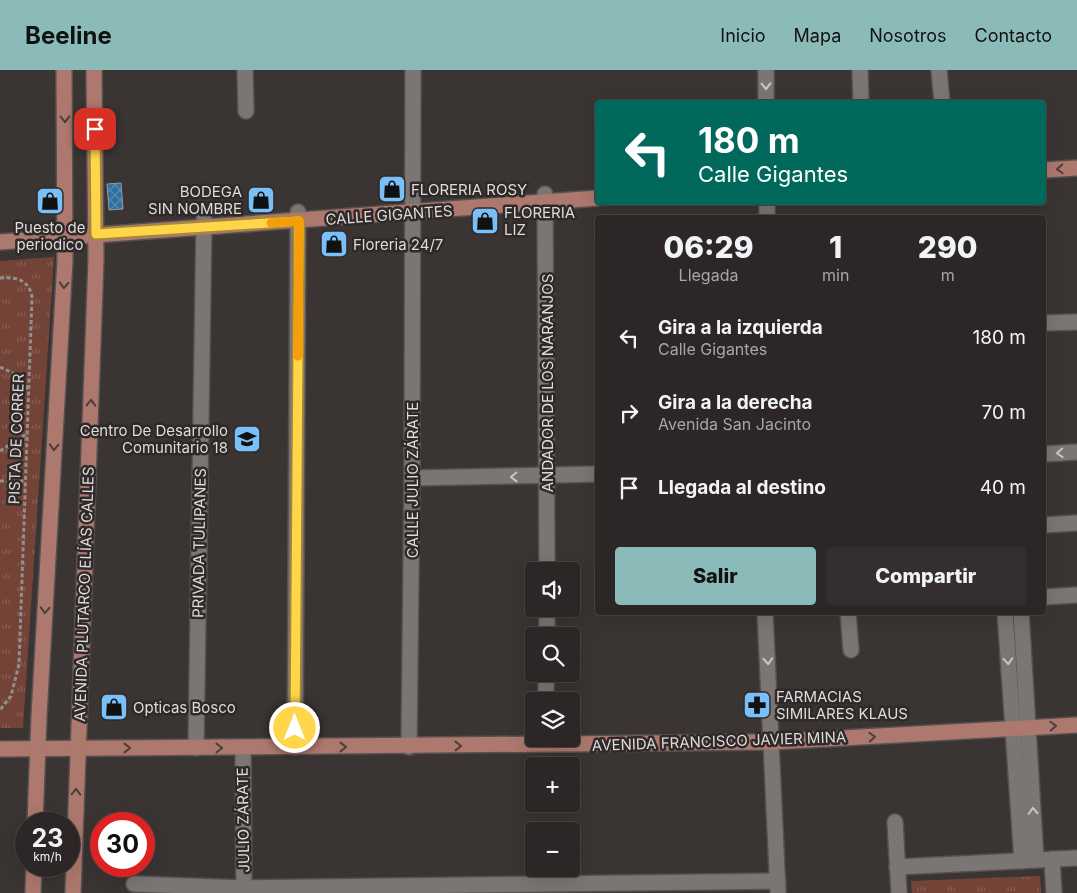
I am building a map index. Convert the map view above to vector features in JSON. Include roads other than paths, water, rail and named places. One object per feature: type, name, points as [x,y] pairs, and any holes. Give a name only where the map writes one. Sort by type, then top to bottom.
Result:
[{"type":"main road","points":[[35,812],[66,236],[64,70]]},
{"type":"main road","name":"AVENIDA PLUTARCO ELÍAS CALLES","points":[[73,893],[96,234],[94,70]]},
{"type":"main road","points":[[1046,170],[1077,168]]},
{"type":"main road","name":"CALLE GIGANTES","points":[[0,242],[298,217],[412,213],[546,199],[595,198]]},
{"type":"main road","name":"AVENIDA FRANCISCO JAVIER MINA","points":[[580,742],[771,742],[1077,725]]},
{"type":"main road","name":"AVENIDA FRANCISCO JAVIER MINA","points":[[0,749],[409,747],[525,743]]},
{"type":"main road","points":[[33,893],[34,877]]},
{"type":"street","points":[[245,70],[246,111]]},
{"type":"street","name":"CALLE JULIO ZÁRATE","points":[[409,747],[413,70]]},
{"type":"street","points":[[766,70],[766,100]]},
{"type":"street","points":[[860,70],[861,100]]},
{"type":"street","points":[[939,70],[942,100]]},
{"type":"street","name":"ANDADOR DE LOS NARANJOS","points":[[546,199],[547,562]]},
{"type":"street","points":[[294,747],[298,217]]},
{"type":"street","name":"PRIVADA TULIPANES","points":[[196,748],[204,224]]},
{"type":"street","points":[[1046,323],[1077,322]]},
{"type":"street","points":[[1046,454],[1077,452]]},
{"type":"street","points":[[412,478],[595,474]]},
{"type":"street","points":[[1046,525],[1077,523]]},
{"type":"street","points":[[1046,597],[1077,595]]},
{"type":"street","points":[[134,884],[244,890],[778,887],[765,615]]},
{"type":"street","points":[[848,615],[851,650]]},
{"type":"street","points":[[1004,615],[1012,729],[1029,861]]},
{"type":"street","points":[[1021,615],[1028,728],[1029,861]]},
{"type":"street","name":"JULIO ZÁRATE","points":[[242,747],[244,890]]},
{"type":"street","points":[[895,822],[899,893]]},
{"type":"street","points":[[898,867],[1077,858]]},
{"type":"street","points":[[1052,859],[1054,893]]},
{"type":"place","name":"FLORERIA ROSY","points":[[392,189]]},
{"type":"place","name":"BODEGA SIN NOMBRE","points":[[261,200]]},
{"type":"place","name":"Puesto de periodico","points":[[50,201]]},
{"type":"place","name":"FLORERIA LIZ","points":[[485,221]]},
{"type":"place","name":"Floreria 24/7","points":[[334,244]]},
{"type":"place","name":"Centro De Desarrollo Comunitario 18","points":[[247,439]]},
{"type":"place","name":"FARMACIAS SIMILARES KLAUS","points":[[757,705]]},
{"type":"place","name":"Opticas Bosco","points":[[114,707]]}]
